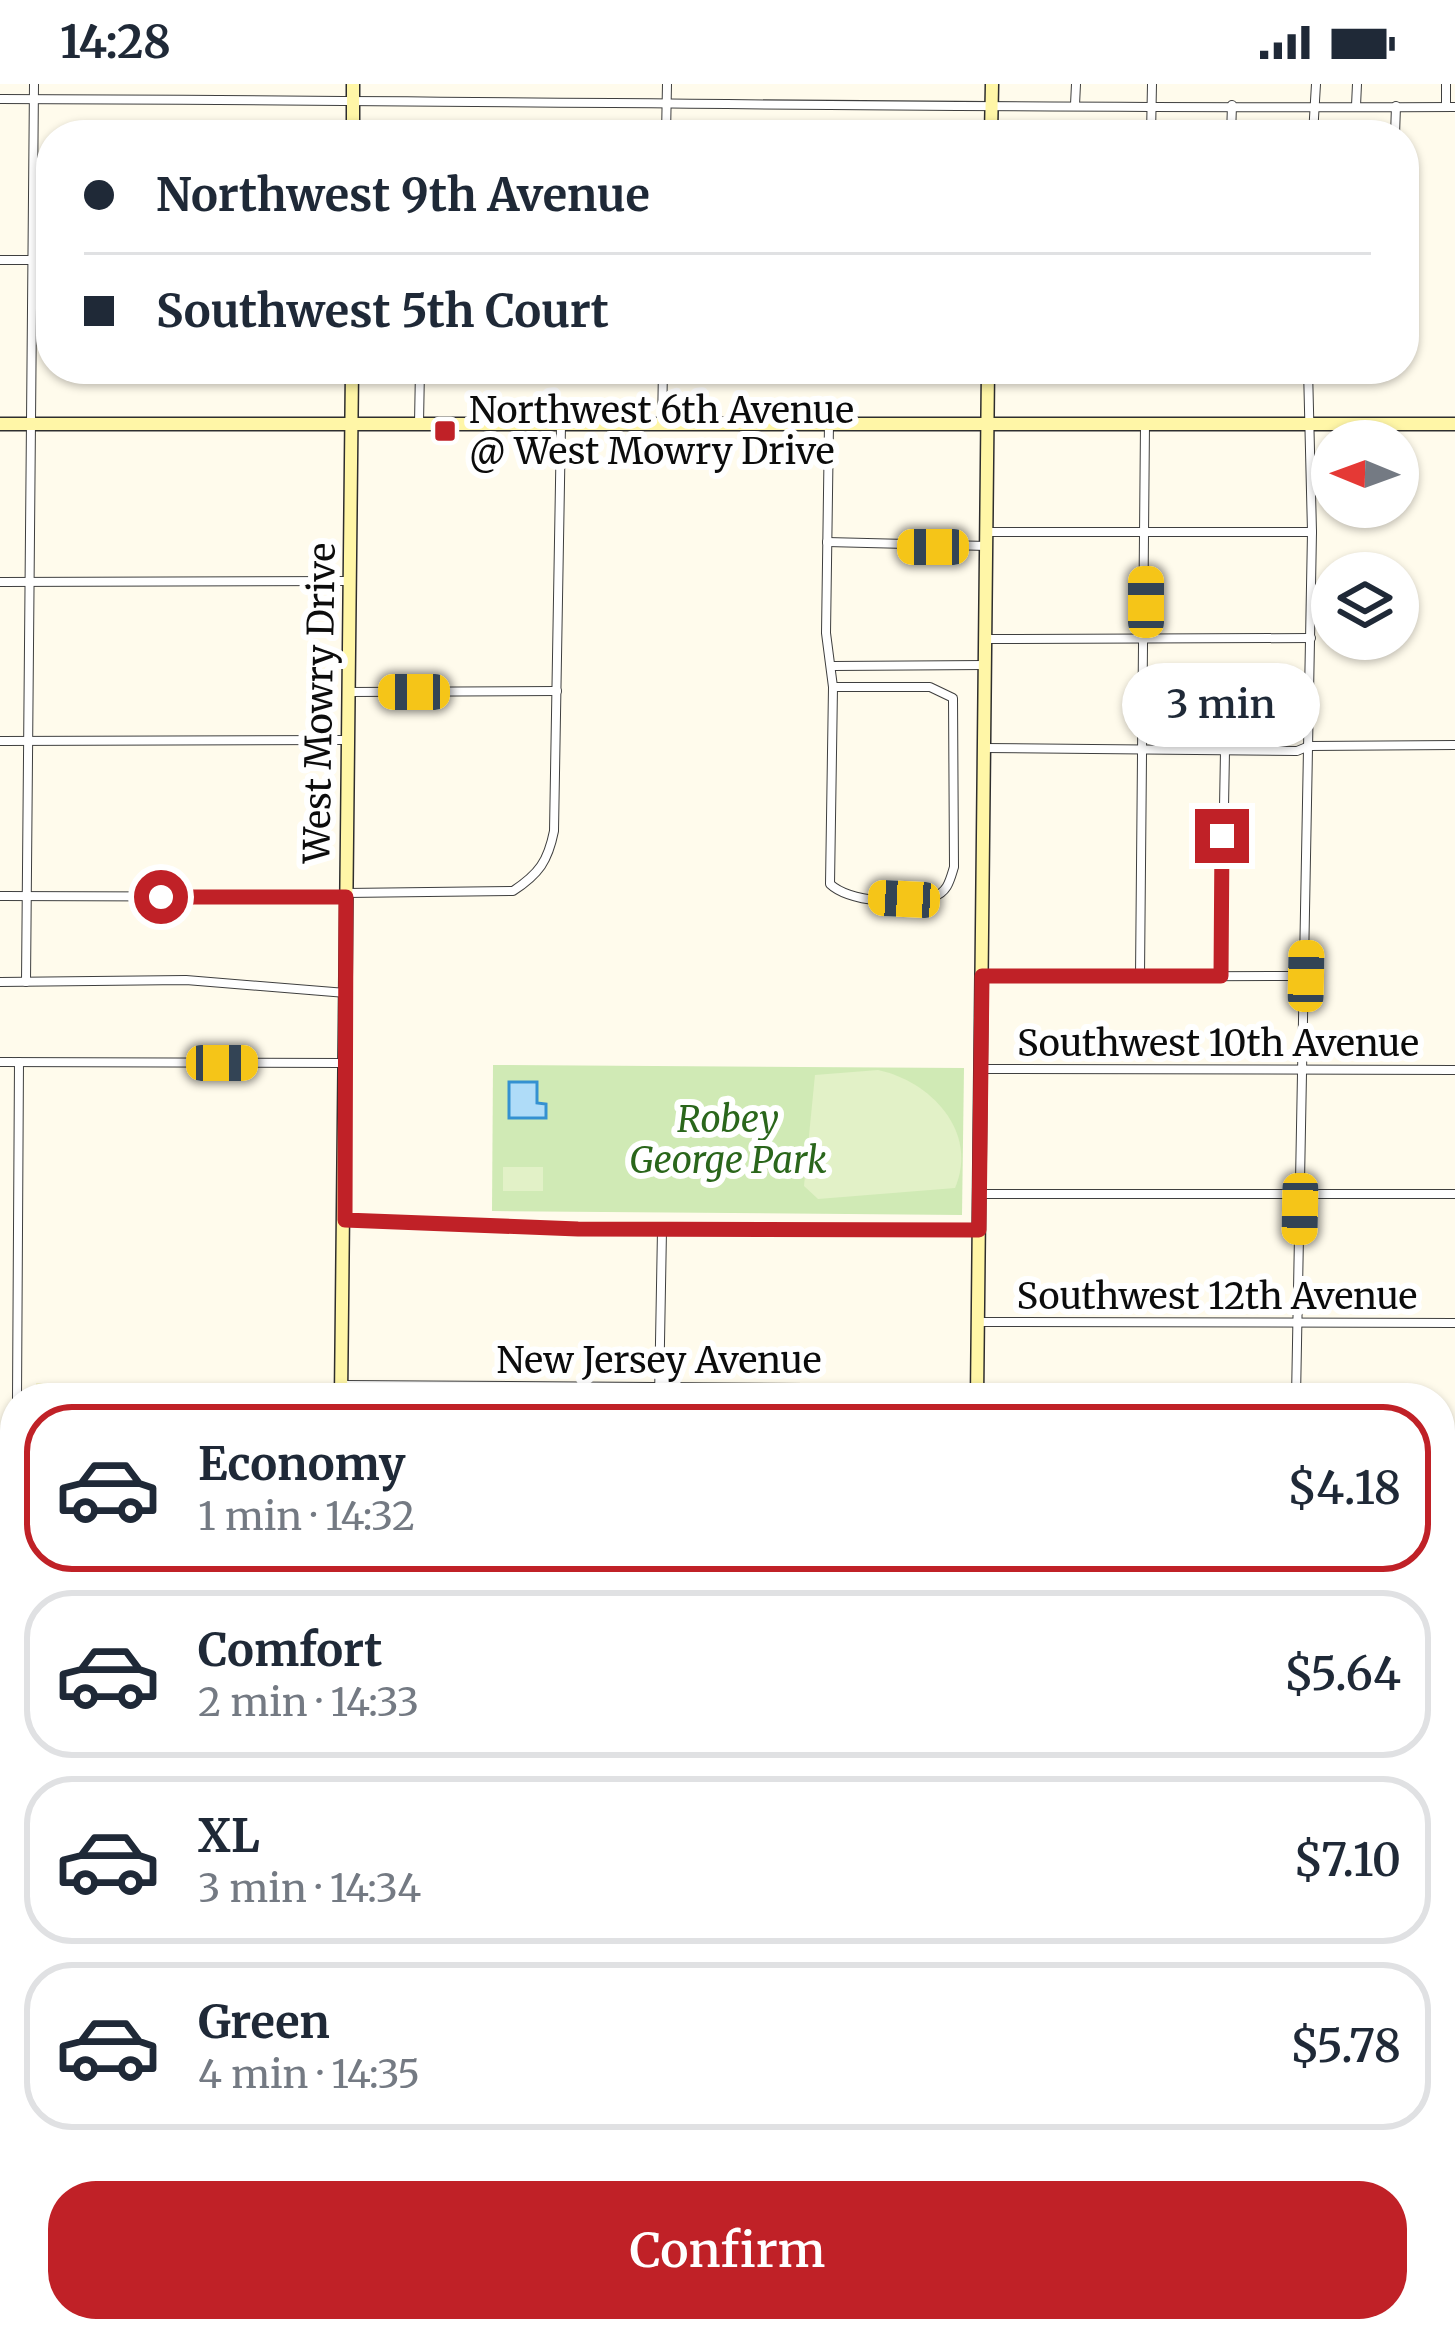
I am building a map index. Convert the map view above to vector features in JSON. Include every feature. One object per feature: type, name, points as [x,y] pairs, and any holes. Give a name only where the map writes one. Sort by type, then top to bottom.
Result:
[{"type":"street","points":[[26,982],[34,84]]},
{"type":"street","points":[[353,84],[353,120]]},
{"type":"street","points":[[666,120],[667,84]]},
{"type":"street","points":[[992,84],[992,120]]},
{"type":"street","points":[[1076,84],[1076,105]]},
{"type":"street","points":[[1152,84],[1152,120]]},
{"type":"street","points":[[1314,120],[1316,84]]},
{"type":"street","points":[[1356,106],[1357,84]]},
{"type":"street","points":[[0,99],[1451,106],[1446,84]]},
{"type":"street","points":[[1232,105],[1232,120]]},
{"type":"street","points":[[1396,106],[1396,120]]},
{"type":"street","points":[[0,260],[34,260]]},
{"type":"street","name":"West Mowry Drive","points":[[341,1383],[352,384]]},
{"type":"street","points":[[419,424],[420,384]]},
{"type":"street","points":[[662,424],[663,384]]},
{"type":"street","points":[[977,1383],[988,384]]},
{"type":"street","points":[[1309,384],[1312,552]]},
{"type":"street","points":[[1141,976],[1145,422]]},
{"type":"street","points":[[830,423],[829,878],[840,894],[935,897],[948,886],[956,792],[953,698],[930,687],[833,687]]},
{"type":"street","points":[[0,424],[1455,424]]},
{"type":"street","points":[[0,896],[513,891],[536,876],[554,831],[560,425]]},
{"type":"street","points":[[827,542],[1147,531],[1312,532]]},
{"type":"street","points":[[0,582],[351,581]]},
{"type":"street","points":[[986,639],[1311,638],[1296,1383]]},
{"type":"street","points":[[832,666],[985,665]]},
{"type":"street","points":[[349,692],[557,691]]},
{"type":"street","points":[[0,741],[347,740]]},
{"type":"street","points":[[984,748],[1225,751],[1455,745]]},
{"type":"street","points":[[1221,976],[1225,751]]},
{"type":"street","points":[[956,792],[984,792]]},
{"type":"street","points":[[982,976],[1306,976]]},
{"type":"street","points":[[0,982],[186,980],[346,992]]},
{"type":"street","points":[[0,1062],[344,1063]]},
{"type":"street","points":[[17,1383],[19,1062]]},
{"type":"street","name":"Southwest 10th Avenue","points":[[981,1069],[1455,1070]]},
{"type":"street","points":[[980,1194],[1455,1194]]},
{"type":"street","points":[[345,1220],[662,1230],[979,1230]]},
{"type":"street","points":[[659,1383],[662,1230]]},
{"type":"street","name":"Southwest 12th Avenue","points":[[978,1322],[1455,1323]]},
{"type":"green space","name":"Robey George Park","points":[[493,1065],[964,1068],[962,1215],[492,1211]]},
{"type":"green space","points":[[878,1070],[915,1085],[945,1112],[960,1147],[955,1188],[818,1199],[804,1186],[815,1075]]},
{"type":"green space","points":[[503,1167],[543,1167],[543,1191],[503,1191]]},
{"type":"water","points":[[509,1082],[537,1082],[537,1103],[546,1104],[546,1118],[509,1118]]},
{"type":"place","name":"Northwest 6th Avenue @ West Mowry Drive","points":[[445,431]]},
{"type":"route","points":[[161,897],[346,897],[345,1220],[578,1229],[979,1230],[982,976],[1221,976],[1222,836]]}]
